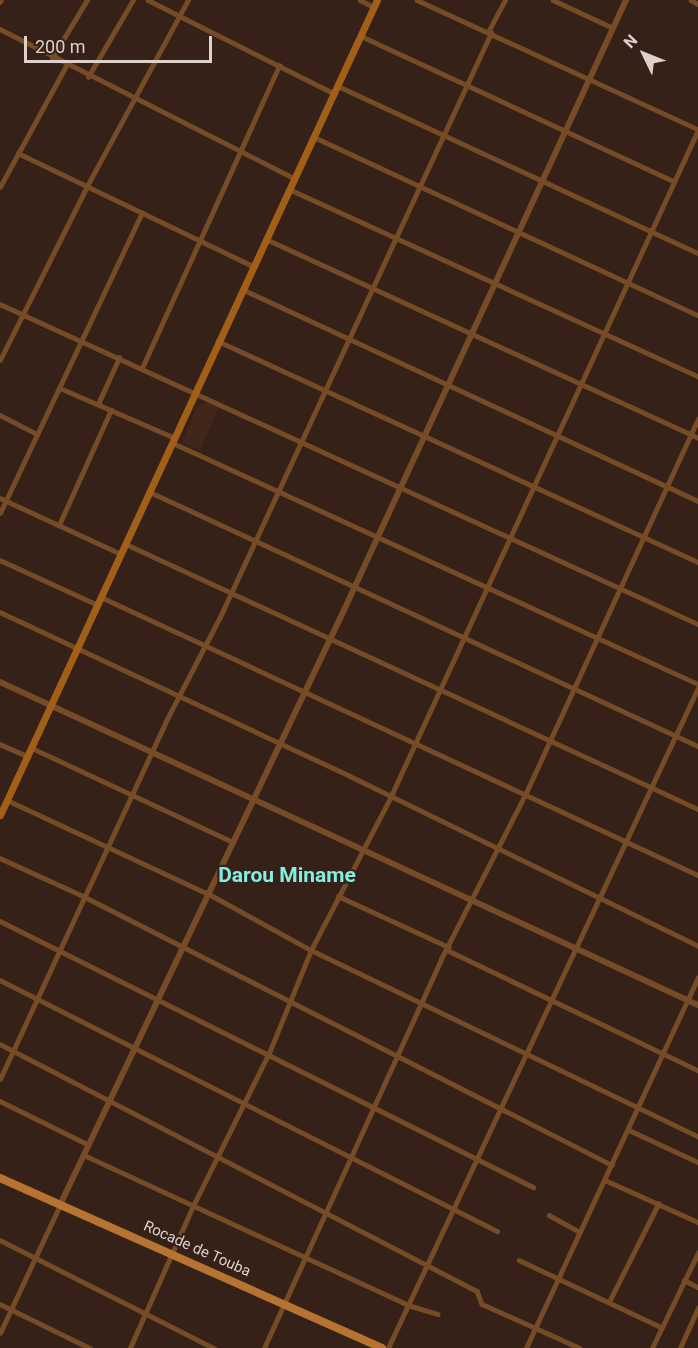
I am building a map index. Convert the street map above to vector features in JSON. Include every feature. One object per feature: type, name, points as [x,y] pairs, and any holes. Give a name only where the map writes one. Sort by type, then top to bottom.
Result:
[{"type":"main road","points":[[0,815],[376,3]]},
{"type":"main road","name":"Rocade de Touba","points":[[0,1178],[173,1252],[381,1348]]},
{"type":"street","points":[[52,58],[87,0]]},
{"type":"street","points":[[88,76],[133,0]]},
{"type":"street","points":[[148,0],[334,94]]},
{"type":"street","points":[[0,360],[87,186],[188,0]]},
{"type":"street","points":[[360,0],[376,3]]},
{"type":"street","points":[[130,1348],[193,1206],[269,1053],[311,950],[391,796],[698,129],[417,0]]},
{"type":"street","points":[[0,1078],[178,695],[231,593],[395,236],[469,84],[505,0]]},
{"type":"street","points":[[553,0],[613,28]]},
{"type":"street","points":[[0,1333],[306,692],[626,0]]},
{"type":"street","points":[[691,0],[698,4]]},
{"type":"street","points":[[0,30],[66,66],[136,98],[294,178]]},
{"type":"street","points":[[361,36],[469,84],[674,181]]},
{"type":"street","points":[[0,185],[66,66]]},
{"type":"street","points":[[142,368],[242,152],[279,66]]},
{"type":"street","points":[[338,86],[698,253]]},
{"type":"street","points":[[314,137],[698,315]]},
{"type":"street","points":[[18,153],[253,267]]},
{"type":"street","points":[[289,189],[698,376]]},
{"type":"street","points":[[0,513],[83,342],[142,213]]},
{"type":"street","points":[[266,239],[698,438]]},
{"type":"street","points":[[242,289],[698,501]]},
{"type":"street","points":[[0,304],[401,485],[698,624]]},
{"type":"street","points":[[218,341],[698,562]]},
{"type":"street","points":[[98,404],[119,358]]},
{"type":"street","points":[[60,388],[111,410],[486,589],[698,686],[627,842],[499,1108],[388,1348]]},
{"type":"street","points":[[59,525],[111,410]]},
{"type":"street","points":[[0,415],[37,434]]},
{"type":"street","points":[[264,1348],[353,1157],[397,1056],[525,795],[698,419]]},
{"type":"street","points":[[150,492],[698,746]]},
{"type":"street","points":[[0,498],[121,554]]},
{"type":"street","points":[[126,544],[698,809]]},
{"type":"street","points":[[0,560],[306,692],[414,745],[698,875]]},
{"type":"street","points":[[0,612],[391,796],[698,946]]},
{"type":"street","points":[[0,682],[364,848],[698,1005]]},
{"type":"street","points":[[0,744],[27,756]]},
{"type":"street","points":[[32,748],[233,842]]},
{"type":"street","points":[[7,800],[209,894],[311,950],[698,1136]]},
{"type":"street","points":[[0,858],[85,897],[612,1165]]},
{"type":"street","points":[[338,896],[698,1070]]},
{"type":"street","points":[[0,921],[61,949],[376,1106],[533,1187]]},
{"type":"street","points":[[526,1348],[640,1109],[698,978]]},
{"type":"street","points":[[0,980],[243,1105],[353,1157],[497,1231]]},
{"type":"street","points":[[0,1044],[109,1104],[477,1291],[482,1304],[580,1348]]},
{"type":"street","points":[[0,1101],[89,1145]]},
{"type":"street","points":[[629,1130],[698,1162]]},
{"type":"street","points":[[84,1155],[408,1305],[438,1314]]},
{"type":"street","points":[[605,1180],[698,1222]]},
{"type":"street","points":[[609,1302],[658,1204]]},
{"type":"street","points":[[549,1215],[580,1232]]},
{"type":"street","points":[[0,1240],[214,1348]]},
{"type":"street","points":[[652,1348],[698,1253]]},
{"type":"street","points":[[519,1260],[661,1327]]},
{"type":"street","points":[[684,1280],[698,1287]]},
{"type":"street","points":[[0,1304],[90,1348]]},
{"type":"street","points":[[680,1348],[698,1308]]},
{"type":"shaded area","points":[[207,401],[219,406],[200,450],[182,442],[196,408]]},
{"type":"district","name":"Darou Miname","points":[[287,875]]}]
